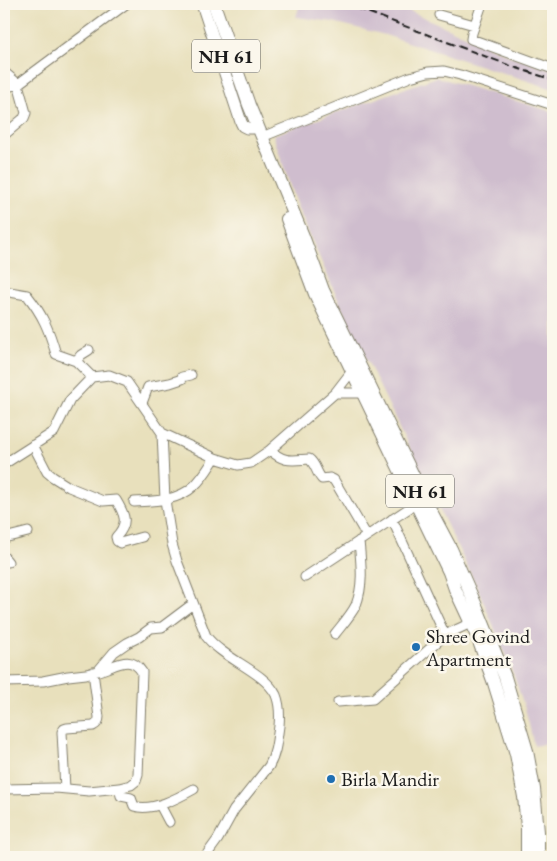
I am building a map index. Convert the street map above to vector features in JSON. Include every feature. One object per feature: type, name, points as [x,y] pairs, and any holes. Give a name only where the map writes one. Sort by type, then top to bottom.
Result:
[{"type":"highway","name":"NH 61","points":[[207,4],[247,106],[275,169],[297,231]]},
{"type":"highway","name":"NH 61","points":[[214,4],[247,106]]},
{"type":"highway","name":"NH 61","points":[[260,133],[297,231],[356,369],[420,501],[451,549],[454,570],[476,621],[505,678],[527,751],[534,789],[538,857]]},
{"type":"highway","name":"NH 61","points":[[476,621],[477,636],[516,754],[524,797],[527,857]]},
{"type":"main road","points":[[202,4],[241,122],[243,126],[260,133]]},
{"type":"main road","points":[[218,4],[260,133]]},
{"type":"street","points":[[4,88],[18,84],[126,4]]},
{"type":"street","points":[[482,4],[471,39],[553,69]]},
{"type":"street","points":[[439,16],[474,25]]},
{"type":"street","points":[[260,133],[428,72],[444,71],[460,75],[553,105]]},
{"type":"street","points":[[4,72],[18,84],[26,111],[25,116],[4,135]]},
{"type":"street","points":[[4,292],[27,295],[38,309],[48,329],[56,354],[76,361],[92,377]]},
{"type":"street","points":[[76,361],[89,350]]},
{"type":"street","points":[[162,433],[216,458],[233,464],[244,465],[256,461],[270,450],[335,393],[356,369]]},
{"type":"street","points":[[4,464],[54,432],[70,400],[92,377],[109,375],[127,382],[162,433],[165,500],[172,544],[176,561],[206,636],[220,650],[254,673],[270,687],[276,696],[279,706],[280,716],[273,759],[234,810],[218,840],[205,857]]},
{"type":"street","points":[[142,403],[148,387],[170,383],[191,375]]},
{"type":"street","points":[[335,393],[367,391]]},
{"type":"street","points":[[33,446],[47,472],[53,477],[70,487],[103,501],[116,500],[123,512],[125,522],[124,530],[116,537],[117,541],[120,543],[142,537]]},
{"type":"street","points":[[270,450],[281,459],[309,460],[322,478],[334,480],[363,539],[361,589],[355,606],[335,634]]},
{"type":"street","points":[[134,502],[165,500],[184,493],[194,487],[216,458]]},
{"type":"street","points":[[305,577],[420,501]]},
{"type":"street","points":[[392,520],[445,635]]},
{"type":"street","points":[[4,538],[28,532]]},
{"type":"street","points":[[65,788],[62,732],[64,729],[93,726],[99,721],[96,672],[114,652],[152,628],[162,627],[190,606]]},
{"type":"street","points":[[338,702],[373,699],[445,635],[476,621]]},
{"type":"street","points":[[4,682],[43,681],[96,672],[123,662],[136,664],[142,672],[138,775],[137,780],[132,785],[89,791],[65,788],[4,790]]},
{"type":"street","points":[[119,788],[121,796],[132,798],[134,806],[137,807],[160,805],[194,790]]},
{"type":"street","points":[[160,805],[169,822]]},
{"type":"shaded area","points":[[300,4],[394,4],[510,56],[553,70],[553,89],[385,35],[333,22],[296,17]]},
{"type":"shaded area","points":[[437,77],[553,112],[553,735],[544,744],[534,746],[526,712],[513,673],[478,589],[343,311],[296,204],[273,135]]},
{"type":"railway","points":[[346,4],[553,80]]},
{"type":"place","name":"Shree Govind Apartment","points":[[416,647]]},
{"type":"place","name":"Birla Mandir","points":[[331,779]]}]
